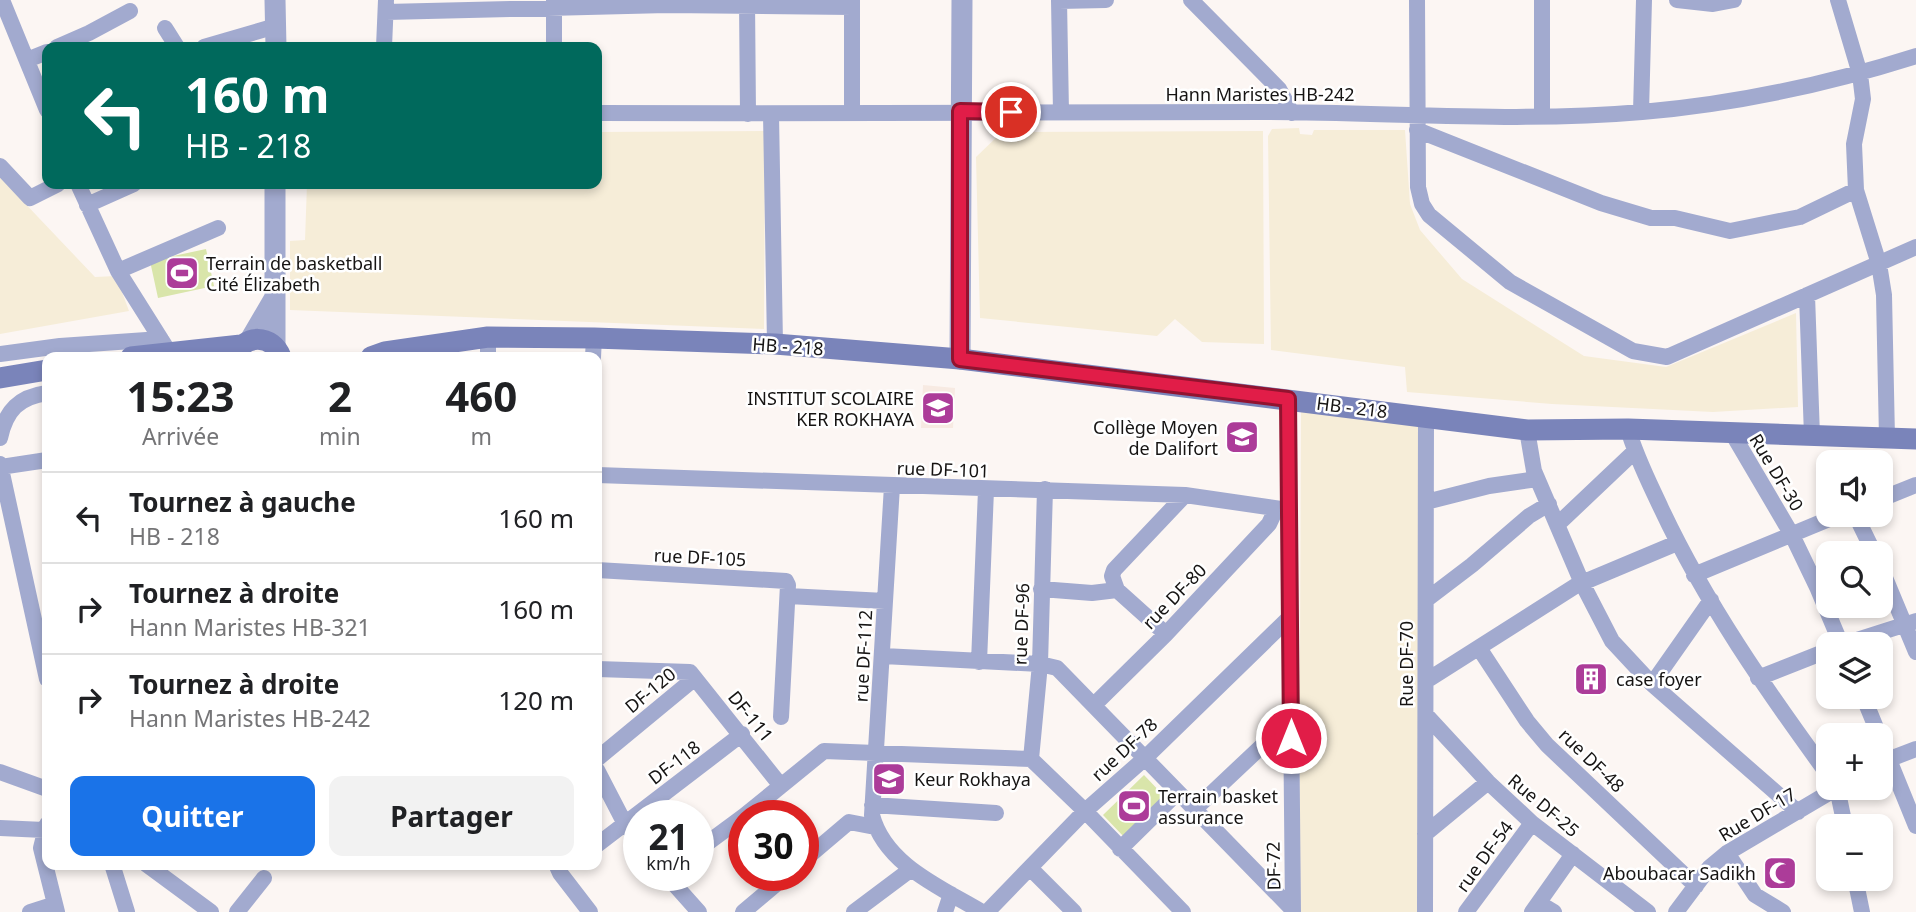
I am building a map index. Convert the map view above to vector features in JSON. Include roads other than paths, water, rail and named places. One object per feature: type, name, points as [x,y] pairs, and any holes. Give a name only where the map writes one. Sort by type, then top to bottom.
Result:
[{"type":"main road","points":[[176,350],[242,347],[268,340],[282,352]]},
{"type":"main road","name":"HB - 218","points":[[421,352],[488,347],[775,344],[960,359],[1527,430],[1628,429],[1916,439]]},
{"type":"main road","points":[[0,378],[42,371]]},
{"type":"street","points":[[2,0],[42,98]]},
{"type":"street","points":[[240,42],[276,37],[275,0]]},
{"type":"street","points":[[960,359],[962,0]]},
{"type":"street","points":[[1061,112],[1059,0],[1104,0]]},
{"type":"street","points":[[1191,0],[1279,89],[1292,113]]},
{"type":"street","points":[[1417,0],[1418,187],[1429,215],[1510,282],[1633,351],[1667,357],[1916,247]]},
{"type":"street","points":[[1542,0],[1542,116]]},
{"type":"street","points":[[1641,112],[1644,0]]},
{"type":"street","points":[[1677,0],[1734,0]]},
{"type":"street","points":[[1838,0],[1860,74],[1863,99],[1853,144],[1856,190],[1879,264],[1884,295],[1887,438]]},
{"type":"street","points":[[384,42],[386,6],[667,2],[852,3],[852,113]]},
{"type":"street","points":[[554,3],[554,42]]},
{"type":"street","points":[[747,4],[748,114]]},
{"type":"street","points":[[93,40],[130,11]]},
{"type":"street","points":[[165,28],[174,42]]},
{"type":"street","points":[[27,60],[42,53]]},
{"type":"street","name":"Hann Maristes HB-242","points":[[602,113],[1292,113],[1417,122],[1641,112],[1701,106],[1860,74],[1916,56]]},
{"type":"street","points":[[771,114],[775,344]]},
{"type":"street","points":[[1417,122],[1601,202],[1651,218],[1675,218],[1730,231],[1800,217],[1856,190]]},
{"type":"street","points":[[0,166],[30,198],[48,189]]},
{"type":"street","points":[[80,189],[118,271],[176,350]]},
{"type":"street","points":[[87,205],[123,189]]},
{"type":"street","points":[[275,189],[274,299],[283,352]]},
{"type":"street","points":[[118,271],[218,228]]},
{"type":"street","points":[[1807,295],[1812,436]]},
{"type":"street","points":[[242,347],[274,299]]},
{"type":"street","points":[[0,354],[60,345],[176,350]]},
{"type":"street","points":[[0,438],[3,421],[17,404],[31,395],[42,394]]},
{"type":"street","name":"DF-72","points":[[1288,399],[1282,510],[1290,617],[1292,911]]},
{"type":"street","name":"Rue DF-70","points":[[1425,912],[1426,416]]},
{"type":"street","points":[[1628,429],[1634,452],[1694,575],[1758,678],[1816,758]]},
{"type":"street","points":[[1527,430],[1537,479],[1582,583],[1612,641],[1652,684],[1798,812]]},
{"type":"street","name":"Rue DF-30","points":[[1732,433],[1792,535],[1837,632]]},
{"type":"street","points":[[1557,525],[1634,452]]},
{"type":"street","points":[[42,461],[0,466],[42,656]]},
{"type":"street","name":"rue DF-101","points":[[602,475],[1185,495],[1282,510]]},
{"type":"street","points":[[1426,502],[1489,486],[1537,479]]},
{"type":"street","points":[[1893,494],[1916,485]]},
{"type":"street","name":"rue DF-112","points":[[875,827],[872,805],[892,486]]},
{"type":"street","name":"rue DF-96","points":[[1031,759],[1047,665],[1041,589],[1045,489]]},
{"type":"street","points":[[979,662],[986,490]]},
{"type":"street","points":[[1166,634],[1117,590],[1113,581],[1114,570],[1185,495]]},
{"type":"street","points":[[1426,600],[1472,565],[1528,516],[1549,504]]},
{"type":"street","name":"rue DF-80","points":[[1094,705],[1166,634],[1282,510]]},
{"type":"street","points":[[1694,575],[1816,525]]},
{"type":"street","points":[[1426,681],[1582,583],[1677,543]]},
{"type":"street","name":"rue DF-105","points":[[602,570],[781,580],[788,584],[788,596]]},
{"type":"street","points":[[1041,589],[1092,593],[1117,590]]},
{"type":"street","points":[[1893,590],[1911,622],[1916,652]]},
{"type":"street","points":[[781,717],[788,596],[885,601]]},
{"type":"street","points":[[1652,684],[1711,600]]},
{"type":"street","name":"rue DF-78","points":[[985,912],[1031,869],[1086,811],[1144,759],[1290,617]]},
{"type":"street","points":[[1880,632],[1911,622]]},
{"type":"street","name":"rue DF-48","points":[[1479,648],[1527,721],[1547,745],[1696,886]]},
{"type":"street","points":[[1758,678],[1816,655]]},
{"type":"street","points":[[883,656],[1047,665],[1094,705],[1292,911]]},
{"type":"street","points":[[602,669],[693,675]]},
{"type":"street","name":"DF-111","points":[[693,675],[781,786]]},
{"type":"street","name":"DF-120","points":[[602,755],[693,675]]},
{"type":"street","name":"Rue DF-25","points":[[1426,715],[1488,782],[1532,823],[1648,912]]},
{"type":"street","name":"DF-118","points":[[656,800],[742,734]]},
{"type":"street","points":[[1195,809],[1264,744],[1291,738]]},
{"type":"street","points":[[1893,758],[1916,749]]},
{"type":"street","points":[[764,800],[824,751],[1031,759],[1086,811],[1182,912]]},
{"type":"street","points":[[0,772],[42,787]]},
{"type":"street","points":[[1893,778],[1916,826]]},
{"type":"street","points":[[602,780],[623,820]]},
{"type":"street","points":[[1425,834],[1488,782]]},
{"type":"street","points":[[1120,849],[1178,792]]},
{"type":"street","name":"Rue DF-17","points":[[1676,912],[1709,868],[1727,853],[1818,800]]},
{"type":"street","points":[[872,805],[996,813]]},
{"type":"street","points":[[819,847],[849,822],[875,827],[909,870],[985,912]]},
{"type":"street","name":"rue DF-54","points":[[1466,912],[1532,823]]},
{"type":"street","name":"DF-118","points":[[602,841],[623,826]]},
{"type":"street","points":[[0,828],[42,827]]},
{"type":"street","points":[[1727,853],[1755,895],[1783,912]]},
{"type":"street","points":[[1554,912],[1535,907],[1573,854]]},
{"type":"street","points":[[1031,869],[1074,912]]},
{"type":"street","points":[[30,912],[56,908],[46,870]]},
{"type":"street","points":[[114,870],[127,912]]},
{"type":"street","points":[[154,870],[211,912]]},
{"type":"street","points":[[564,870],[590,912]]},
{"type":"street","points":[[855,912],[909,870]]},
{"type":"street","points":[[237,912],[264,878]]},
{"type":"street","points":[[681,891],[699,912]]},
{"type":"street","points":[[743,912],[768,891]]},
{"type":"street","points":[[1858,891],[1862,912]]},
{"type":"street","points":[[945,912],[951,894]]},
{"type":"place","name":"Terrain de basketball Cité Élizabeth","points":[[182,273]]},
{"type":"place","name":"INSTITUT SCOLAIRE KER ROKHAYA","points":[[938,408]]},
{"type":"place","name":"Collège Moyen de Dalifort","points":[[1242,437]]},
{"type":"place","name":"case foyer","points":[[1591,679]]},
{"type":"place","name":"Keur Rokhaya","points":[[889,779]]},
{"type":"place","name":"Terrain basket assurance","points":[[1134,806]]},
{"type":"place","name":"Aboubacar Sadikh","points":[[1780,873]]}]
